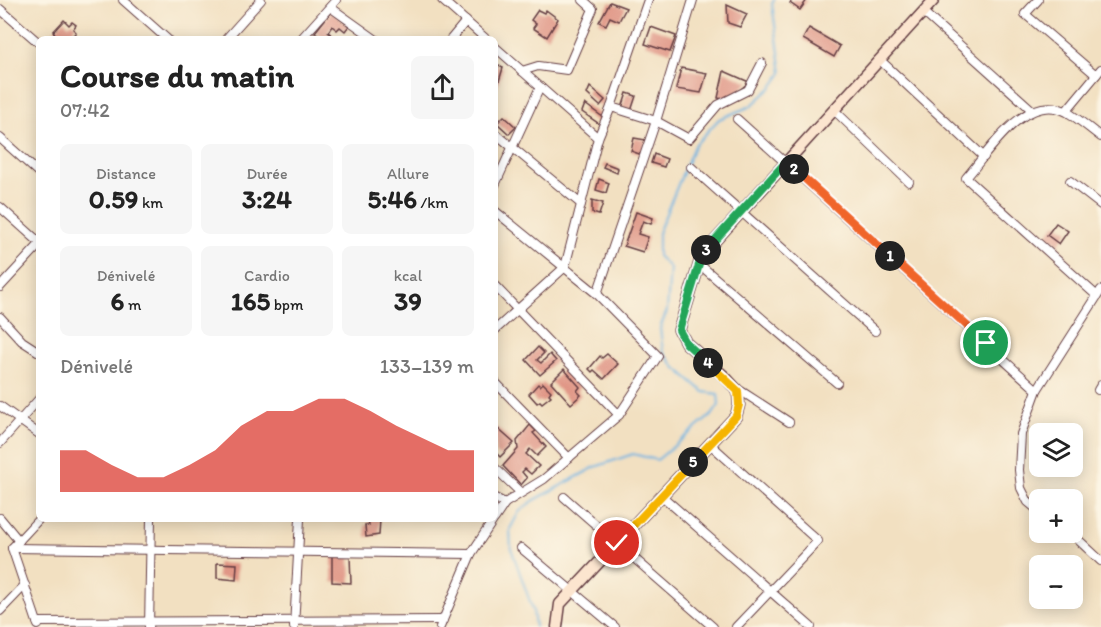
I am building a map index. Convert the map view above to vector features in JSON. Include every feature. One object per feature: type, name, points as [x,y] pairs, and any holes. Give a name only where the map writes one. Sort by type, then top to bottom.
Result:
[{"type":"street","points":[[123,0],[163,36]]},
{"type":"street","points":[[229,36],[261,0]]},
{"type":"street","points":[[305,36],[336,0]]},
{"type":"street","points":[[442,0],[483,36]]},
{"type":"street","points":[[522,71],[538,66],[567,70],[593,9],[583,0]]},
{"type":"street","points":[[498,327],[565,267],[598,138],[648,0]]},
{"type":"street","points":[[597,294],[656,121],[693,0]]},
{"type":"street","points":[[789,422],[738,391],[686,343],[679,330],[702,255],[934,0]]},
{"type":"street","points":[[1038,0],[1025,14],[1098,72],[1066,111]]},
{"type":"street","points":[[330,7],[371,36]]},
{"type":"street","points":[[0,9],[36,40]]},
{"type":"street","points":[[923,12],[1032,110]]},
{"type":"street","points":[[454,36],[466,21]]},
{"type":"street","points":[[498,50],[598,138]]},
{"type":"street","points":[[880,60],[984,157]]},
{"type":"street","points":[[611,107],[656,121],[689,139],[718,105],[748,90],[762,63]]},
{"type":"street","points":[[498,177],[540,87]]},
{"type":"street","points":[[1029,503],[1021,488],[1019,470],[1021,434],[1037,390],[1098,293],[966,178],[1014,122],[1032,110],[1046,106],[1066,111],[1101,137]]},
{"type":"street","points":[[834,110],[909,182]]},
{"type":"street","points":[[737,119],[1037,390]]},
{"type":"street","points":[[498,135],[581,204]]},
{"type":"street","points":[[0,138],[36,170]]},
{"type":"street","points":[[691,167],[875,331]]},
{"type":"street","points":[[1070,182],[1101,205]]},
{"type":"street","points":[[0,207],[36,241]]},
{"type":"street","points":[[498,213],[597,294],[658,356],[619,415],[544,479],[505,502],[498,513]]},
{"type":"street","points":[[0,287],[36,247]]},
{"type":"street","points":[[699,264],[837,383]]},
{"type":"street","points":[[498,289],[619,415]]},
{"type":"street","points":[[0,317],[22,341],[36,350]]},
{"type":"street","points":[[498,385],[569,458]]},
{"type":"street","points":[[557,627],[560,604],[736,416],[739,405],[738,391]]},
{"type":"street","points":[[0,443],[36,402]]},
{"type":"street","points":[[0,406],[36,432]]},
{"type":"street","points":[[710,444],[818,541],[736,627]]},
{"type":"street","points":[[498,471],[519,492]]},
{"type":"street","points":[[662,495],[811,627]]},
{"type":"street","points":[[564,497],[713,627]]},
{"type":"street","points":[[498,499],[505,502]]},
{"type":"street","points":[[0,518],[19,541]]},
{"type":"street","points":[[12,548],[36,522]]},
{"type":"street","points":[[149,624],[151,522]]},
{"type":"street","points":[[294,623],[300,522]]},
{"type":"street","points":[[12,548],[38,624],[442,623],[471,554],[492,522]]},
{"type":"street","points":[[1082,543],[1101,561]]},
{"type":"street","points":[[12,548],[471,554]]},
{"type":"street","points":[[521,548],[615,627]]},
{"type":"street","points":[[1,608],[25,585]]},
{"type":"building","points":[[792,0],[807,0],[800,10],[790,3]]},
{"type":"building","points":[[610,2],[626,8],[619,21],[610,17],[606,25],[599,22]]},
{"type":"building","points":[[727,5],[747,14],[740,27],[728,23]]},
{"type":"building","points":[[538,10],[544,13],[546,10],[558,19],[547,37],[533,28],[536,24],[531,20]]},
{"type":"building","points":[[331,12],[349,26],[345,31],[340,27],[337,30],[332,26],[328,32],[333,36],[320,36],[315,32]]},
{"type":"building","points":[[64,20],[69,25],[72,22],[76,25],[73,29],[76,32],[73,36],[58,36],[53,32]]},
{"type":"building","points":[[651,27],[676,36],[670,52],[645,44]]},
{"type":"building","points":[[809,28],[840,46],[834,57],[803,39]]},
{"type":"building","points":[[498,66],[503,68],[498,84]]},
{"type":"building","points":[[681,68],[707,73],[701,93],[676,89]]},
{"type":"building","points":[[724,71],[749,82],[728,100],[718,98]]},
{"type":"building","points":[[590,87],[605,100],[600,106],[587,94]]},
{"type":"building","points":[[627,93],[636,96],[631,111],[622,108]]},
{"type":"building","points":[[585,104],[604,118],[601,125],[582,112]]},
{"type":"building","points":[[504,116],[516,127],[509,134],[498,122]]},
{"type":"building","points":[[634,138],[646,140],[642,155],[631,151]]},
{"type":"building","points":[[654,154],[667,159],[664,167],[651,163]]},
{"type":"building","points":[[605,163],[618,168],[617,173],[603,167]]},
{"type":"building","points":[[599,179],[609,183],[606,193],[596,190]]},
{"type":"building","points":[[592,200],[603,203],[599,215],[592,213]]},
{"type":"building","points":[[636,212],[653,218],[651,224],[643,221],[638,234],[648,237],[643,252],[624,246]]},
{"type":"building","points":[[1056,223],[1068,231],[1059,244],[1047,235]]},
{"type":"building","points":[[538,347],[544,353],[537,360],[541,363],[550,354],[556,361],[540,375],[526,360]]},
{"type":"building","points":[[607,354],[618,364],[604,379],[594,370],[592,372],[589,369],[600,356],[602,358]]},
{"type":"building","points":[[564,369],[580,387],[577,391],[581,395],[571,404],[551,382]]},
{"type":"building","points":[[543,383],[551,391],[549,394],[551,396],[542,403],[540,401],[537,403],[529,394],[538,384],[540,386]]},
{"type":"building","points":[[530,425],[536,431],[533,433],[546,447],[537,456],[530,449],[526,454],[539,466],[531,474],[525,469],[522,472],[527,478],[521,485],[503,466],[518,449],[517,441]]},
{"type":"building","points":[[498,429],[514,443],[500,457],[498,455]]},
{"type":"building","points":[[368,522],[380,522],[379,535],[366,537],[365,525],[369,525]]},
{"type":"building","points":[[332,555],[350,556],[351,583],[332,582]]},
{"type":"building","points":[[217,563],[237,564],[236,580],[217,578]]},
{"type":"waterway","points":[[535,627],[533,610],[511,548],[510,529],[519,512],[533,501],[595,467],[633,454],[657,460],[713,414],[719,405],[718,394],[704,392],[676,368],[663,352],[660,328],[667,311],[670,268],[658,256],[658,233],[694,146],[719,119],[751,106],[772,87],[782,73],[772,4],[774,0]]},
{"type":"route","points":[[617,543],[736,416],[739,405],[738,391],[686,343],[679,330],[702,255],[786,162],[986,343]]}]
